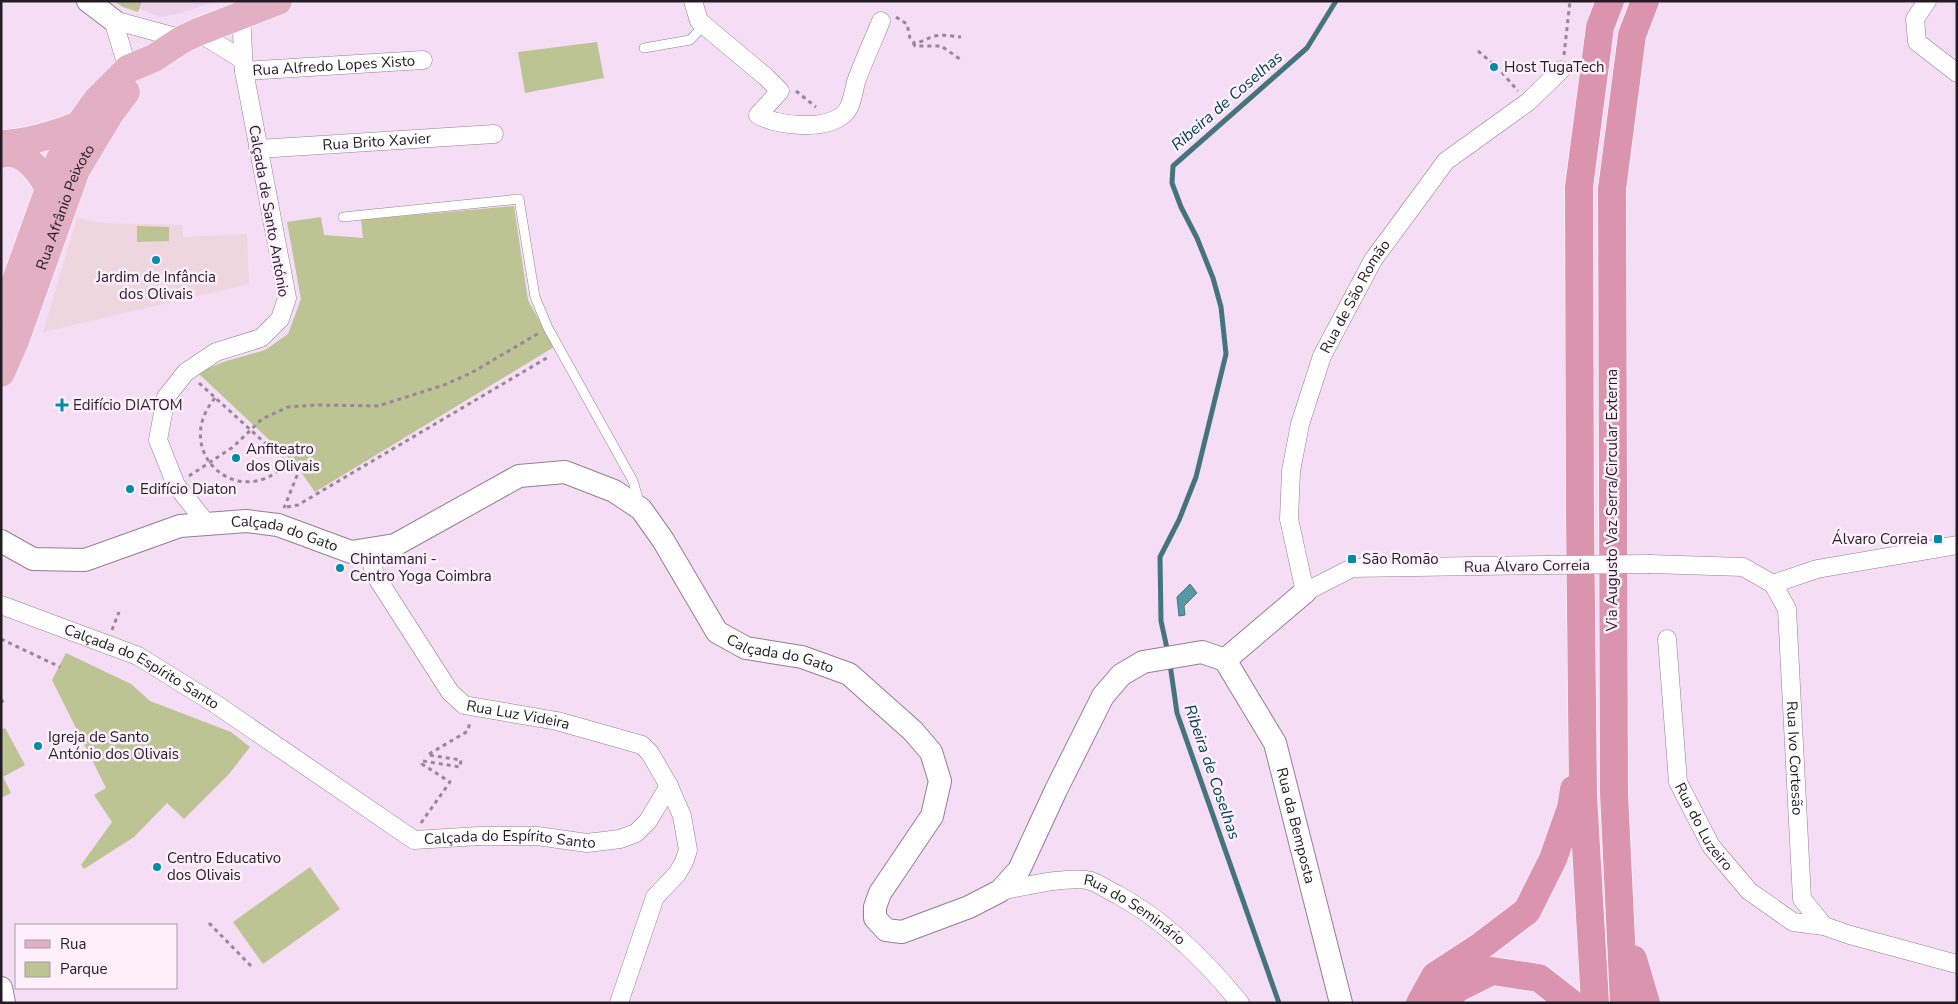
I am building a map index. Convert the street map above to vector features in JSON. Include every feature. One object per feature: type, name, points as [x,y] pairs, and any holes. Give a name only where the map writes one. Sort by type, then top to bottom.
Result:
[{"type":"highway","name":"Via Augusto Vaz Serra/Circular Externa","points":[[1595,1003],[1583,795],[1579,187],[1600,27],[1610,1]]},
{"type":"highway","name":"Via Augusto Vaz Serra/Circular Externa","points":[[1624,1003],[1614,783],[1612,189],[1632,35],[1645,1]]},
{"type":"highway","points":[[1420,1003],[1435,976],[1481,946],[1527,910],[1553,860],[1571,808],[1583,736]]},
{"type":"highway","points":[[1620,916],[1646,1003]]},
{"type":"highway","points":[[1446,1003],[1456,988],[1492,971],[1539,978],[1571,1003]]},
{"type":"main road","name":"Rua Afrânio Peixoto","points":[[1,322],[59,161],[97,100],[128,69],[154,58],[190,36],[278,1]]},
{"type":"main road","name":"Rua Afrânio Peixoto","points":[[1,372],[15,341],[76,170],[111,112],[154,58]]},
{"type":"main road","points":[[1,144],[14,144],[46,138],[80,125]]},
{"type":"main road","points":[[1,154],[8,152],[27,159],[40,172],[49,188]]},
{"type":"street","points":[[88,1],[113,20],[190,36],[244,66]]},
{"type":"street","points":[[693,1],[698,20],[780,91],[758,115],[768,121],[809,126],[832,120],[844,114],[853,99],[856,82],[881,21]]},
{"type":"street","points":[[1927,1],[1915,19],[1917,42],[1957,73]]},
{"type":"street","name":"Calçada de Santo António","points":[[207,524],[176,485],[158,440],[166,397],[186,372],[216,352],[261,338],[280,319],[286,298],[244,66],[242,14]]},
{"type":"street","points":[[113,20],[128,69]]},
{"type":"street","name":"Rua Alfredo Lopes Xisto","points":[[244,66],[423,60]]},
{"type":"street","name":"Rua de São Romão","points":[[1305,592],[1290,519],[1291,471],[1300,424],[1322,356],[1374,260],[1446,160],[1528,102],[1560,70]]},
{"type":"street","name":"Rua Brito Xavier","points":[[258,149],[494,134]]},
{"type":"street","name":"Calçada do Gato","points":[[1,541],[33,559],[85,560],[180,526],[246,521],[281,516],[351,552],[395,545],[519,476],[564,472],[614,491],[640,509],[663,540],[717,632],[746,648],[802,657],[849,674],[914,731],[930,752],[940,781],[932,816],[880,893],[875,907],[875,918],[886,930],[902,932],[969,907],[1000,891],[1019,870],[1102,696],[1121,675],[1143,662],[1202,652],[1225,660]]},
{"type":"street","points":[[1773,584],[1817,569],[1957,545]]},
{"type":"street","name":"Rua Luz Videira","points":[[368,550],[375,575],[450,692],[464,705],[557,721],[642,744],[650,753],[669,786]]},
{"type":"street","name":"Rua Álvaro Correia","points":[[1305,592],[1352,568],[1650,564],[1744,567],[1773,584]]},
{"type":"street","name":"Rua Ivo Cortesão","points":[[1773,584],[1787,609],[1802,899]]},
{"type":"street","points":[[1225,660],[1305,592]]},
{"type":"street","name":"Calçada do Espírito Santo","points":[[1,605],[138,656],[217,706],[414,840],[479,836],[537,836],[587,843],[620,839],[636,833],[648,821],[669,786]]},
{"type":"street","name":"Rua do Luzeiro","points":[[1666,639],[1678,782],[1710,846],[1749,892],[1793,922],[1824,926],[1850,935],[1957,964]]},
{"type":"street","name":"Rua da Bemposta","points":[[1225,660],[1275,743],[1341,1003]]},
{"type":"street","points":[[619,1003],[655,897],[677,874],[688,850],[682,816],[669,786]]},
{"type":"street","name":"Rua do Seminário","points":[[1000,891],[1074,880],[1090,881],[1138,906],[1159,921],[1217,974],[1240,1003]]},
{"type":"street","points":[[1769,905],[1802,899],[1824,926]]},
{"type":"street","points":[[1,988],[4,1003]]},
{"type":"lane","points":[[644,48],[690,40],[704,25]]},
{"type":"lane","points":[[343,217],[519,198],[535,298],[548,328],[633,480],[640,509]]},
{"type":"path","points":[[1560,70],[1566,46],[1570,1]]},
{"type":"path","points":[[881,21],[890,14],[907,24],[910,38],[915,46],[941,46],[960,59]]},
{"type":"path","points":[[913,42],[923,42],[934,36],[942,35],[961,37]]},
{"type":"path","points":[[1478,51],[1498,68],[1528,102]]},
{"type":"path","points":[[796,92],[806,99]]},
{"type":"path","points":[[189,476],[233,447],[262,418],[288,407],[316,405],[378,406],[444,385],[471,374],[548,328]]},
{"type":"path","points":[[281,516],[560,350]]},
{"type":"path","points":[[198,382],[250,431],[298,472],[281,516]]},
{"type":"path","points":[[215,398],[204,415],[200,434],[204,454],[209,462],[226,477],[248,482],[270,478],[287,463]]},
{"type":"path","points":[[111,635],[119,612]]},
{"type":"path","points":[[1,638],[60,666]]},
{"type":"path","points":[[1,699],[4,704]]},
{"type":"path","points":[[423,820],[450,782],[422,764],[423,761],[460,767],[461,760],[428,754],[468,731],[471,716],[476,707]]},
{"type":"path","points":[[209,922],[252,967]]},
{"type":"shaded area","points":[[120,1],[216,1],[182,13],[160,17]]},
{"type":"shaded area","name":"Jardim de Infância dos Olivais","points":[[77,218],[102,223],[182,225],[183,237],[247,234],[249,284],[43,332]]},
{"type":"green space","points":[[114,1],[142,1],[138,12],[123,7]]},
{"type":"green space","points":[[597,42],[604,78],[525,93],[518,52]]},
{"type":"green space","points":[[514,206],[528,300],[554,347],[315,492],[296,465],[198,373],[223,362],[265,350],[288,334],[301,299],[287,222],[321,217],[324,235],[363,238],[361,220]]},
{"type":"green space","points":[[137,226],[169,227],[169,241],[137,242]]},
{"type":"green space","points":[[66,653],[131,684],[150,701],[231,732],[250,747],[229,774],[184,819],[167,803],[134,837],[84,869],[81,865],[112,822],[94,795],[106,788],[52,680]]},
{"type":"green space","points":[[5,728],[25,765],[3,777],[11,793],[1,798],[1,730]]},
{"type":"green space","points":[[310,867],[340,909],[263,964],[233,922]]},
{"type":"water","points":[[1190,584],[1197,593],[1184,606],[1185,615],[1179,616],[1177,597]]},
{"type":"waterway","name":"Ribeira de Coselhas","points":[[1168,653],[1161,621],[1160,557],[1179,520],[1196,477],[1226,354],[1221,307],[1213,278],[1172,183],[1173,166],[1307,48],[1336,1]]},
{"type":"waterway","name":"Ribeira de Coselhas","points":[[1170,664],[1177,713],[1279,1003]]},
{"type":"place","name":"Host TugaTech","points":[[1494,67]]},
{"type":"place","name":"Jardim de Infância dos Olivais","points":[[156,260]]},
{"type":"place","name":"Edifício DIATOM","points":[[62,405]]},
{"type":"place","name":"Anfiteatro dos Olivais","points":[[236,458]]},
{"type":"place","name":"Edifício Diaton","points":[[130,489]]},
{"type":"place","name":"Álvaro Correia","points":[[1938,539]]},
{"type":"place","name":"São Romão","points":[[1352,559]]},
{"type":"place","name":"Chintamani - Centro Yoga Coimbra","points":[[340,568]]},
{"type":"place","name":"Igreja de Santo António dos Olivais","points":[[38,746]]},
{"type":"place","name":"Centro Educativo dos Olivais","points":[[157,867]]}]
